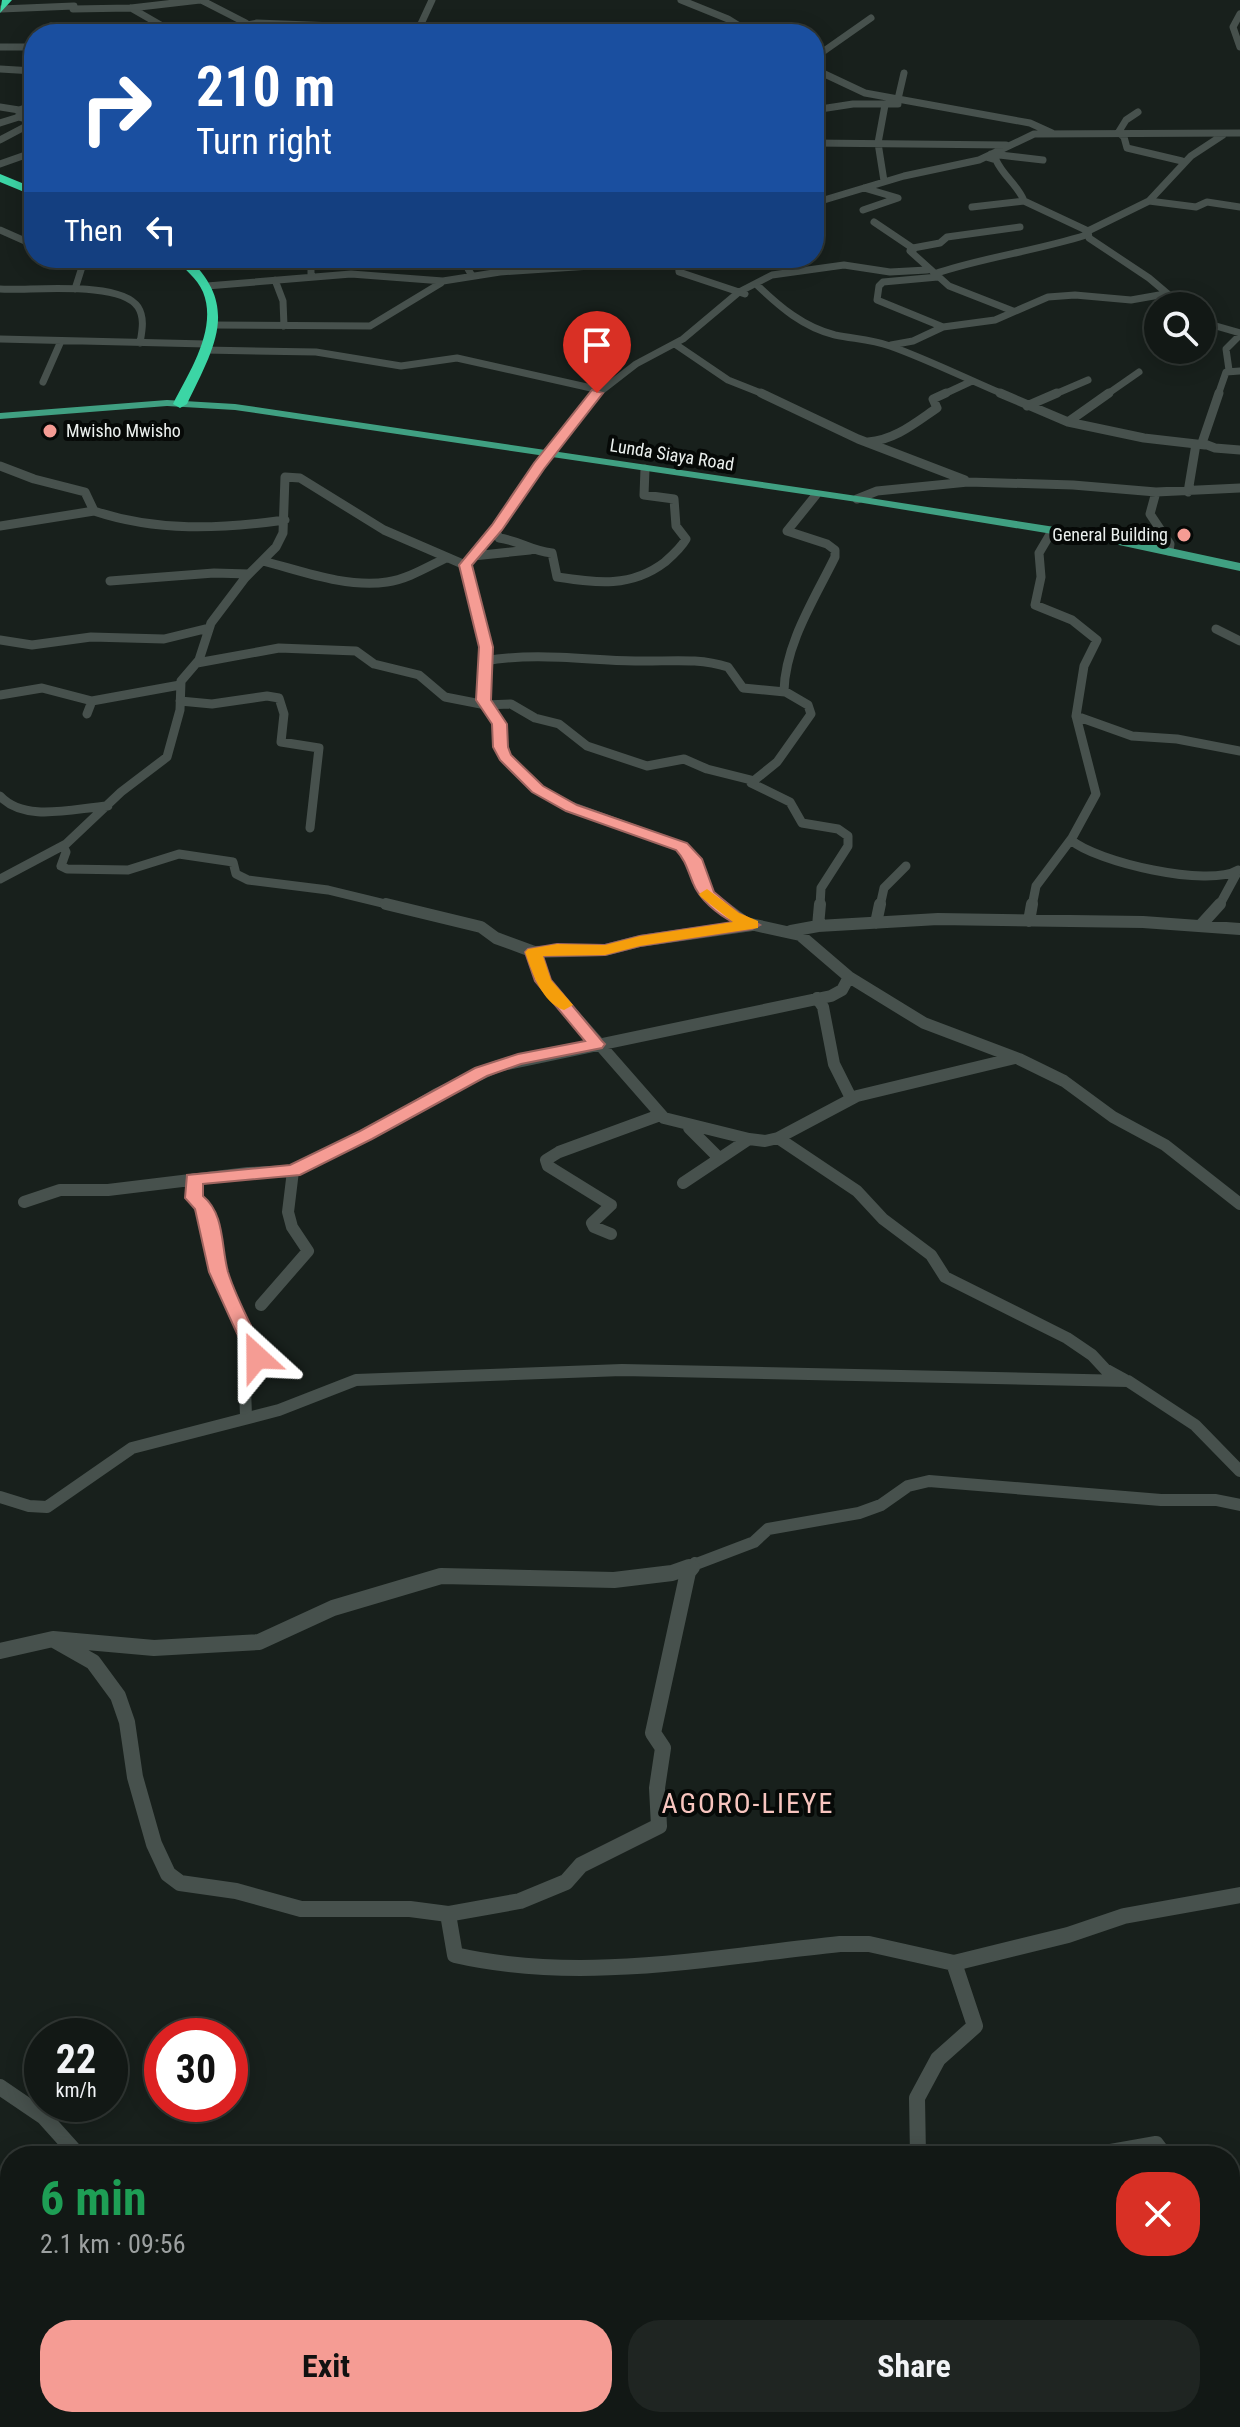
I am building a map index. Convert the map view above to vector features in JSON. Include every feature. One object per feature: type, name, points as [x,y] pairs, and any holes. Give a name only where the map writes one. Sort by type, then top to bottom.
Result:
[{"type":"highway","points":[[0,9],[7,0]]},
{"type":"highway","points":[[0,178],[24,188]]},
{"type":"highway","points":[[180,404],[205,347],[212,325],[214,303],[207,286],[190,268]]},
{"type":"main road","name":"Lunda Siaya Road","points":[[0,416],[180,404],[253,410],[857,499],[1169,551],[1240,567]]},
{"type":"street","points":[[0,9],[131,8],[200,0],[246,23]]},
{"type":"street","points":[[421,24],[432,0]]},
{"type":"street","points":[[681,0],[736,24]]},
{"type":"street","points":[[131,8],[159,24]]},
{"type":"street","points":[[1240,14],[1233,27],[1240,47]]},
{"type":"street","points":[[824,51],[871,18]]},
{"type":"street","points":[[54,24],[59,21]]},
{"type":"street","points":[[242,24],[274,24]]},
{"type":"street","points":[[0,47],[24,47]]},
{"type":"street","points":[[0,69],[24,70]]},
{"type":"street","points":[[898,99],[904,73]]},
{"type":"street","points":[[824,74],[860,91],[1039,125],[1052,133]]},
{"type":"street","points":[[824,108],[908,102]]},
{"type":"street","points":[[884,181],[878,143],[885,105]]},
{"type":"street","points":[[0,107],[24,116]]},
{"type":"street","points":[[0,123],[24,110]]},
{"type":"street","points":[[1118,133],[1126,120],[1138,112]]},
{"type":"street","points":[[1002,130],[1011,120]]},
{"type":"street","points":[[0,140],[24,127]]},
{"type":"street","points":[[988,156],[1025,137],[1052,133],[1240,133]]},
{"type":"street","points":[[1118,133],[1124,137],[1125,148],[1182,161]]},
{"type":"street","points":[[943,327],[877,300],[878,289],[883,282],[933,274],[969,262],[1040,250],[1087,233],[1149,201],[1166,176],[1182,161],[1226,133]]},
{"type":"street","points":[[824,143],[1006,145]]},
{"type":"street","points":[[0,164],[24,156]]},
{"type":"street","points":[[988,156],[996,160],[1003,176],[1020,191],[1024,201]]},
{"type":"street","points":[[824,200],[860,187],[988,156],[1043,160]]},
{"type":"street","points":[[860,187],[898,198],[863,210]]},
{"type":"street","points":[[972,207],[1024,201],[1087,233],[1149,278],[1163,292]]},
{"type":"street","points":[[1149,201],[1196,207],[1207,202],[1240,207]]},
{"type":"street","points":[[874,222],[913,248],[940,243],[947,237],[1020,227]]},
{"type":"street","points":[[0,230],[24,242]]},
{"type":"street","points":[[0,240],[24,242]]},
{"type":"street","points":[[913,248],[910,251],[933,274],[956,289],[1013,311]]},
{"type":"street","points":[[824,268],[844,265],[933,274]]},
{"type":"street","points":[[75,289],[82,268]]},
{"type":"street","points":[[311,268],[311,277]]},
{"type":"street","points":[[468,268],[472,276]]},
{"type":"street","points":[[207,286],[351,274],[443,281],[531,268]]},
{"type":"street","points":[[679,268],[679,272],[772,300]]},
{"type":"street","points":[[465,565],[600,390],[636,364],[675,344],[739,292],[772,275],[822,268]]},
{"type":"street","points":[[270,350],[280,326],[283,301],[275,280]]},
{"type":"street","points":[[212,325],[370,326],[443,281]]},
{"type":"street","points":[[757,285],[797,318],[832,334],[862,337],[890,346],[1068,422],[1114,433],[1240,450]]},
{"type":"street","points":[[0,289],[113,291],[130,298],[143,314],[140,343]]},
{"type":"street","points":[[890,346],[916,340],[943,327],[995,320],[1055,296],[1131,300],[1144,298]]},
{"type":"street","points":[[1188,492],[1188,480],[1200,444],[1229,370],[1226,349],[1240,334],[1216,326]]},
{"type":"street","points":[[0,339],[333,354],[398,366],[457,358],[600,390]]},
{"type":"street","points":[[43,382],[61,341]]},
{"type":"street","points":[[675,344],[728,380],[789,405],[858,439],[968,482]]},
{"type":"street","points":[[1229,370],[1240,371]]},
{"type":"street","points":[[1068,422],[1139,372]]},
{"type":"street","points":[[1027,406],[1088,380]]},
{"type":"street","points":[[858,439],[874,442],[888,438],[937,408],[933,399],[970,382]]},
{"type":"street","points":[[0,466],[34,479],[85,492],[94,511]]},
{"type":"street","points":[[473,556],[530,550],[552,553],[557,577],[619,582],[654,572],[686,539],[676,526],[674,499],[644,495],[645,469]]},
{"type":"street","points":[[0,879],[63,846],[128,786],[167,757],[179,716],[180,685],[197,663],[209,628],[249,574],[281,539],[285,520],[283,479],[290,475],[310,484],[384,530],[465,565]]},
{"type":"street","points":[[857,499],[877,491],[968,482],[1073,485],[1156,492],[1240,488]]},
{"type":"street","points":[[1156,492],[1150,503],[1150,514],[1154,525],[1170,544],[1169,551]]},
{"type":"street","points":[[785,692],[785,665],[835,557],[835,550],[827,544],[787,531],[816,495]]},
{"type":"street","points":[[0,526],[94,511],[156,526],[244,525],[285,520]]},
{"type":"street","points":[[495,530],[498,537],[519,541],[530,550]]},
{"type":"street","points":[[1029,921],[1036,886],[1071,840],[1096,791],[1076,716],[1084,666],[1097,640],[1072,620],[1034,603],[1041,581],[1037,558],[1042,543],[1052,531]]},
{"type":"street","points":[[263,561],[347,580],[379,583],[401,578],[446,558]]},
{"type":"street","points":[[465,565],[485,639],[486,705],[500,724],[500,747],[505,757],[538,789],[572,808],[681,846],[694,859],[701,884],[708,895],[734,917],[752,925],[804,932],[818,926],[938,919],[1240,929]]},
{"type":"street","points":[[110,581],[144,581],[205,572],[249,574]]},
{"type":"street","points":[[0,640],[32,645],[91,637],[164,639],[209,628]]},
{"type":"street","points":[[1216,629],[1240,641]]},
{"type":"street","points":[[197,663],[279,648],[356,651],[377,665],[419,675],[441,696],[486,705],[514,705],[535,718],[563,725],[580,744],[647,766],[681,758],[707,769],[751,780],[777,762],[809,719],[810,707],[785,692],[743,688],[728,667],[684,657],[638,661],[549,654],[485,661]]},
{"type":"street","points":[[0,695],[42,688],[92,701],[180,685]]},
{"type":"street","points":[[180,701],[212,704],[267,696],[279,698],[284,714],[281,742],[319,748],[310,828]]},
{"type":"street","points":[[87,714],[92,701]]},
{"type":"street","points":[[1076,716],[1131,738],[1177,739],[1240,751]]},
{"type":"street","points":[[751,780],[752,785],[790,802],[802,823],[838,829],[848,836],[848,846],[821,888],[818,926]]},
{"type":"street","points":[[0,796],[10,807],[24,812],[108,806]]},
{"type":"street","points":[[1071,840],[1082,850],[1197,876],[1222,877],[1239,869]]},
{"type":"street","points":[[63,846],[66,852],[61,866],[70,870],[135,869],[179,854],[229,860],[234,863],[238,877],[287,887],[328,890],[429,913],[481,927],[496,938],[534,952],[605,950],[640,941],[752,925]]},
{"type":"street","points":[[876,923],[884,888],[906,866]]},
{"type":"street","points":[[1200,926],[1216,911],[1239,869]]},
{"type":"street","points":[[804,932],[849,977],[931,1027],[1015,1058],[1064,1081],[1113,1117],[1165,1145],[1240,1204]]},
{"type":"street","points":[[534,952],[544,981],[596,1044],[660,1115],[687,1126],[765,1141],[778,1138],[851,1098],[1015,1058]]},
{"type":"street","points":[[24,1202],[60,1190],[108,1190],[293,1171],[481,1072],[518,1059],[836,994],[849,977]]},
{"type":"street","points":[[817,998],[823,1007],[834,1064],[851,1098]]},
{"type":"street","points":[[611,1234],[594,1227],[592,1223],[611,1205],[545,1163],[559,1152],[660,1115]]},
{"type":"street","points":[[687,1126],[719,1158]]},
{"type":"street","points":[[778,1138],[857,1191],[883,1219],[927,1251],[945,1277],[1067,1338],[1092,1355],[1105,1369],[1195,1425],[1240,1471]]},
{"type":"street","points":[[683,1183],[749,1139]]},
{"type":"street","points":[[261,1305],[308,1251],[307,1243],[287,1220],[287,1197],[293,1171]]},
{"type":"street","points":[[194,1179],[194,1198],[203,1206],[210,1224],[219,1272],[257,1357],[245,1388],[246,1416]]},
{"type":"street","points":[[0,1497],[29,1506],[47,1507],[125,1451],[246,1416],[289,1407],[356,1380],[622,1370],[1128,1381]]},
{"type":"street","points":[[0,1651],[53,1639],[154,1648],[259,1642],[333,1608],[427,1579],[479,1575],[527,1580],[614,1580],[672,1573],[754,1542],[768,1529],[859,1513],[881,1505],[908,1486],[929,1481],[1161,1500],[1216,1500],[1240,1505]]},
{"type":"street","points":[[53,1639],[93,1662],[118,1696],[127,1722],[135,1777],[154,1844],[168,1874],[191,1887],[236,1891],[301,1909],[410,1909],[448,1914],[509,1904],[544,1893],[566,1882],[569,1874],[589,1859],[623,1846],[659,1826],[657,1788],[663,1748],[653,1733],[688,1572],[695,1563]]},
{"type":"street","points":[[448,1914],[455,1955],[490,1963],[613,1968],[840,1944],[879,1945],[924,1959],[954,1963],[1068,1935],[1124,1916],[1240,1895]]},
{"type":"street","points":[[918,2146],[917,2098],[938,2059],[975,2026],[954,1963]]},
{"type":"street","points":[[0,2087],[25,2101],[51,2122],[71,2146]]},
{"type":"street","points":[[1133,2146],[1146,2143],[1158,2146]]},
{"type":"slow traffic","points":[[564,1005],[544,981],[534,952],[605,950],[640,941],[752,925],[734,917],[707,894]]},
{"type":"place","name":"Mwisho Mwisho","points":[[50,431]]},
{"type":"place","name":"General Building","points":[[1184,535]]},
{"type":"district","name":"AGORO-LIEYE","points":[[748,1803]]},
{"type":"route","points":[[257,1357],[219,1272],[208,1216],[194,1198],[194,1179],[293,1171],[481,1072],[518,1059],[596,1044],[544,981],[534,952],[605,950],[640,941],[752,925],[734,917],[708,895],[701,884],[694,859],[681,846],[572,808],[538,789],[505,757],[500,747],[500,724],[483,700],[486,647],[465,565],[497,528],[539,466],[597,393]]}]
